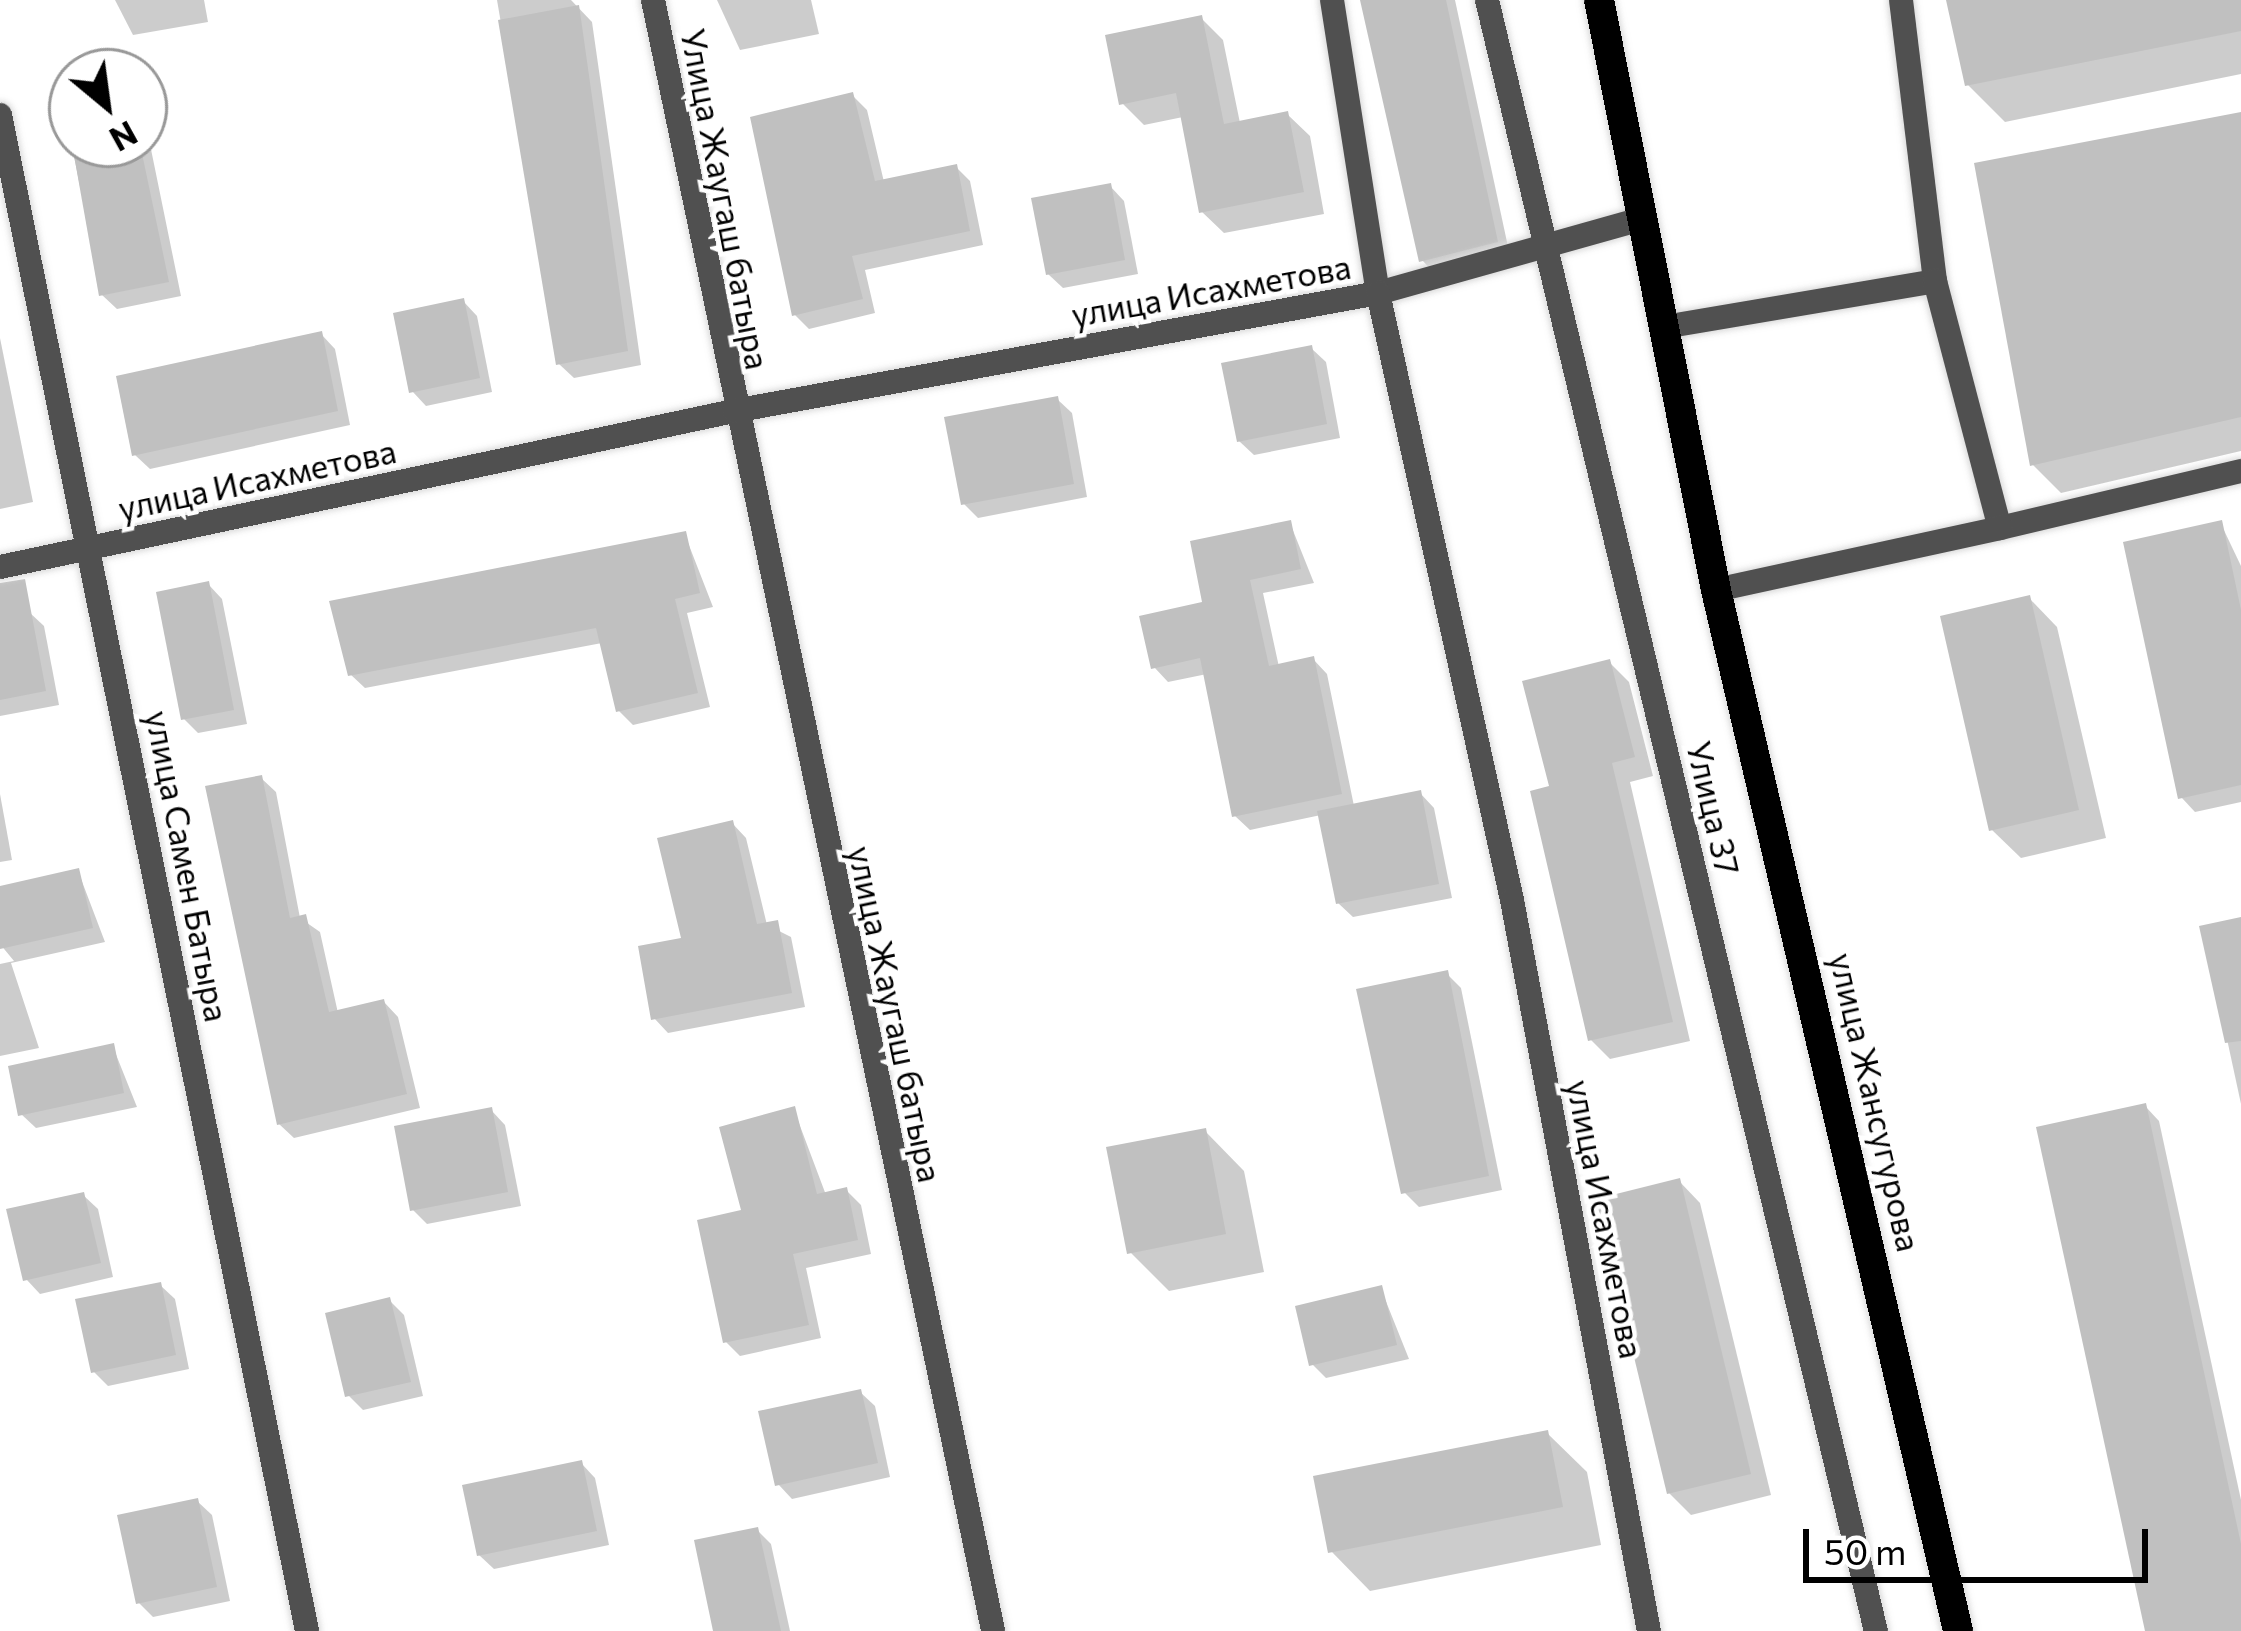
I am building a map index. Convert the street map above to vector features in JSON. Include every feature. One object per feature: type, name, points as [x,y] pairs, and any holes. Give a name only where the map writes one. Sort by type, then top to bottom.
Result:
[{"type":"main road","name":"улица Жансугурова","points":[[1599,0],[1716,590],[1958,1631]]},
{"type":"street","name":"Улица Жаугаш батыра","points":[[653,0],[734,411]]},
{"type":"street","points":[[1332,0],[1378,293],[1641,220]]},
{"type":"street","name":"Улица 37","points":[[1487,0],[1876,1631]]},
{"type":"street","points":[[1901,0],[1935,281],[2000,528]]},
{"type":"street","name":"улица Самен Батыра","points":[[0,115],[307,1631]]},
{"type":"street","points":[[1664,327],[1935,281]]},
{"type":"street","name":"улица Исахметова","points":[[0,567],[734,411],[1378,293],[1512,900],[1649,1631]]},
{"type":"street","name":"улица Жаугаш батыра","points":[[734,411],[993,1631]]},
{"type":"street","points":[[1716,590],[2241,470]]},
{"type":"building","points":[[1360,0],[1446,0],[1498,242],[1419,262]]},
{"type":"building","points":[[1946,0],[2241,0],[2241,31],[1965,86]]},
{"type":"building","points":[[579,5],[628,351],[556,365],[498,20]]},
{"type":"building","points":[[1202,15],[1224,124],[1288,111],[1304,192],[1199,213],[1176,93],[1119,105],[1105,35]]},
{"type":"building","points":[[853,92],[875,181],[957,164],[970,231],[852,256],[863,299],[792,316],[750,117]]},
{"type":"building","points":[[2241,112],[2241,417],[2030,466],[1974,163]]},
{"type":"building","points":[[76,168],[145,168],[169,282],[99,296]]},
{"type":"building","points":[[1111,183],[1125,260],[1046,275],[1031,198]]},
{"type":"building","points":[[464,298],[480,378],[409,393],[393,313]]},
{"type":"building","points":[[322,331],[338,411],[132,456],[116,376]]},
{"type":"building","points":[[1312,345],[1327,424],[1237,442],[1221,363]]},
{"type":"building","points":[[1058,396],[1074,484],[961,505],[944,417]]},
{"type":"building","points":[[1291,520],[1301,569],[1250,580],[1269,666],[1314,656],[1342,794],[1232,817],[1200,658],[1151,669],[1139,616],[1202,602],[1190,541]]},
{"type":"building","points":[[2222,520],[2241,610],[2241,785],[2178,799],[2123,542]]},
{"type":"building","points":[[686,531],[700,593],[675,599],[698,693],[616,712],[596,628],[348,676],[329,601]]},
{"type":"building","points":[[25,579],[46,691],[0,700],[0,583]]},
{"type":"building","points":[[209,581],[234,710],[181,720],[156,592]]},
{"type":"building","points":[[2030,595],[2079,810],[1989,831],[1940,616]]},
{"type":"building","points":[[1610,659],[1635,757],[1612,763],[1673,1022],[1588,1041],[1530,791],[1549,786],[1522,681]]},
{"type":"building","points":[[262,775],[290,918],[306,914],[329,1012],[384,999],[407,1094],[277,1125],[205,786]]},
{"type":"building","points":[[1421,790],[1439,884],[1336,904],[1317,811]]},
{"type":"building","points":[[733,820],[757,924],[778,920],[792,993],[651,1020],[638,946],[681,938],[657,838]]},
{"type":"building","points":[[79,868],[93,928],[0,949],[0,886]]},
{"type":"building","points":[[2241,917],[2241,1041],[2225,1043],[2199,926]]},
{"type":"building","points":[[1448,970],[1489,1176],[1401,1194],[1356,989]]},
{"type":"building","points":[[114,1043],[124,1093],[18,1116],[8,1066]]},
{"type":"building","points":[[2146,1103],[2241,1544],[2241,1631],[2145,1631],[2036,1127]]},
{"type":"building","points":[[795,1106],[817,1194],[847,1187],[858,1240],[793,1254],[809,1325],[723,1343],[697,1220],[741,1210],[719,1127]]},
{"type":"building","points":[[492,1107],[508,1192],[410,1211],[394,1126]]},
{"type":"building","points":[[1206,1128],[1226,1234],[1127,1254],[1106,1147]]},
{"type":"building","points":[[1680,1178],[1751,1474],[1667,1494],[1596,1199]]},
{"type":"building","points":[[84,1192],[101,1263],[23,1281],[6,1209]]},
{"type":"building","points":[[161,1282],[176,1355],[91,1373],[75,1299]]},
{"type":"building","points":[[1382,1285],[1397,1345],[1309,1366],[1295,1306]]},
{"type":"building","points":[[390,1297],[411,1382],[345,1397],[325,1313]]},
{"type":"building","points":[[861,1389],[878,1463],[775,1486],[758,1411]]},
{"type":"building","points":[[1548,1430],[1563,1507],[1328,1553],[1313,1476]]},
{"type":"building","points":[[582,1460],[597,1531],[477,1556],[462,1485]]},
{"type":"building","points":[[198,1498],[217,1587],[136,1604],[117,1515]]},
{"type":"building","points":[[758,1527],[781,1631],[713,1631],[694,1540]]}]
